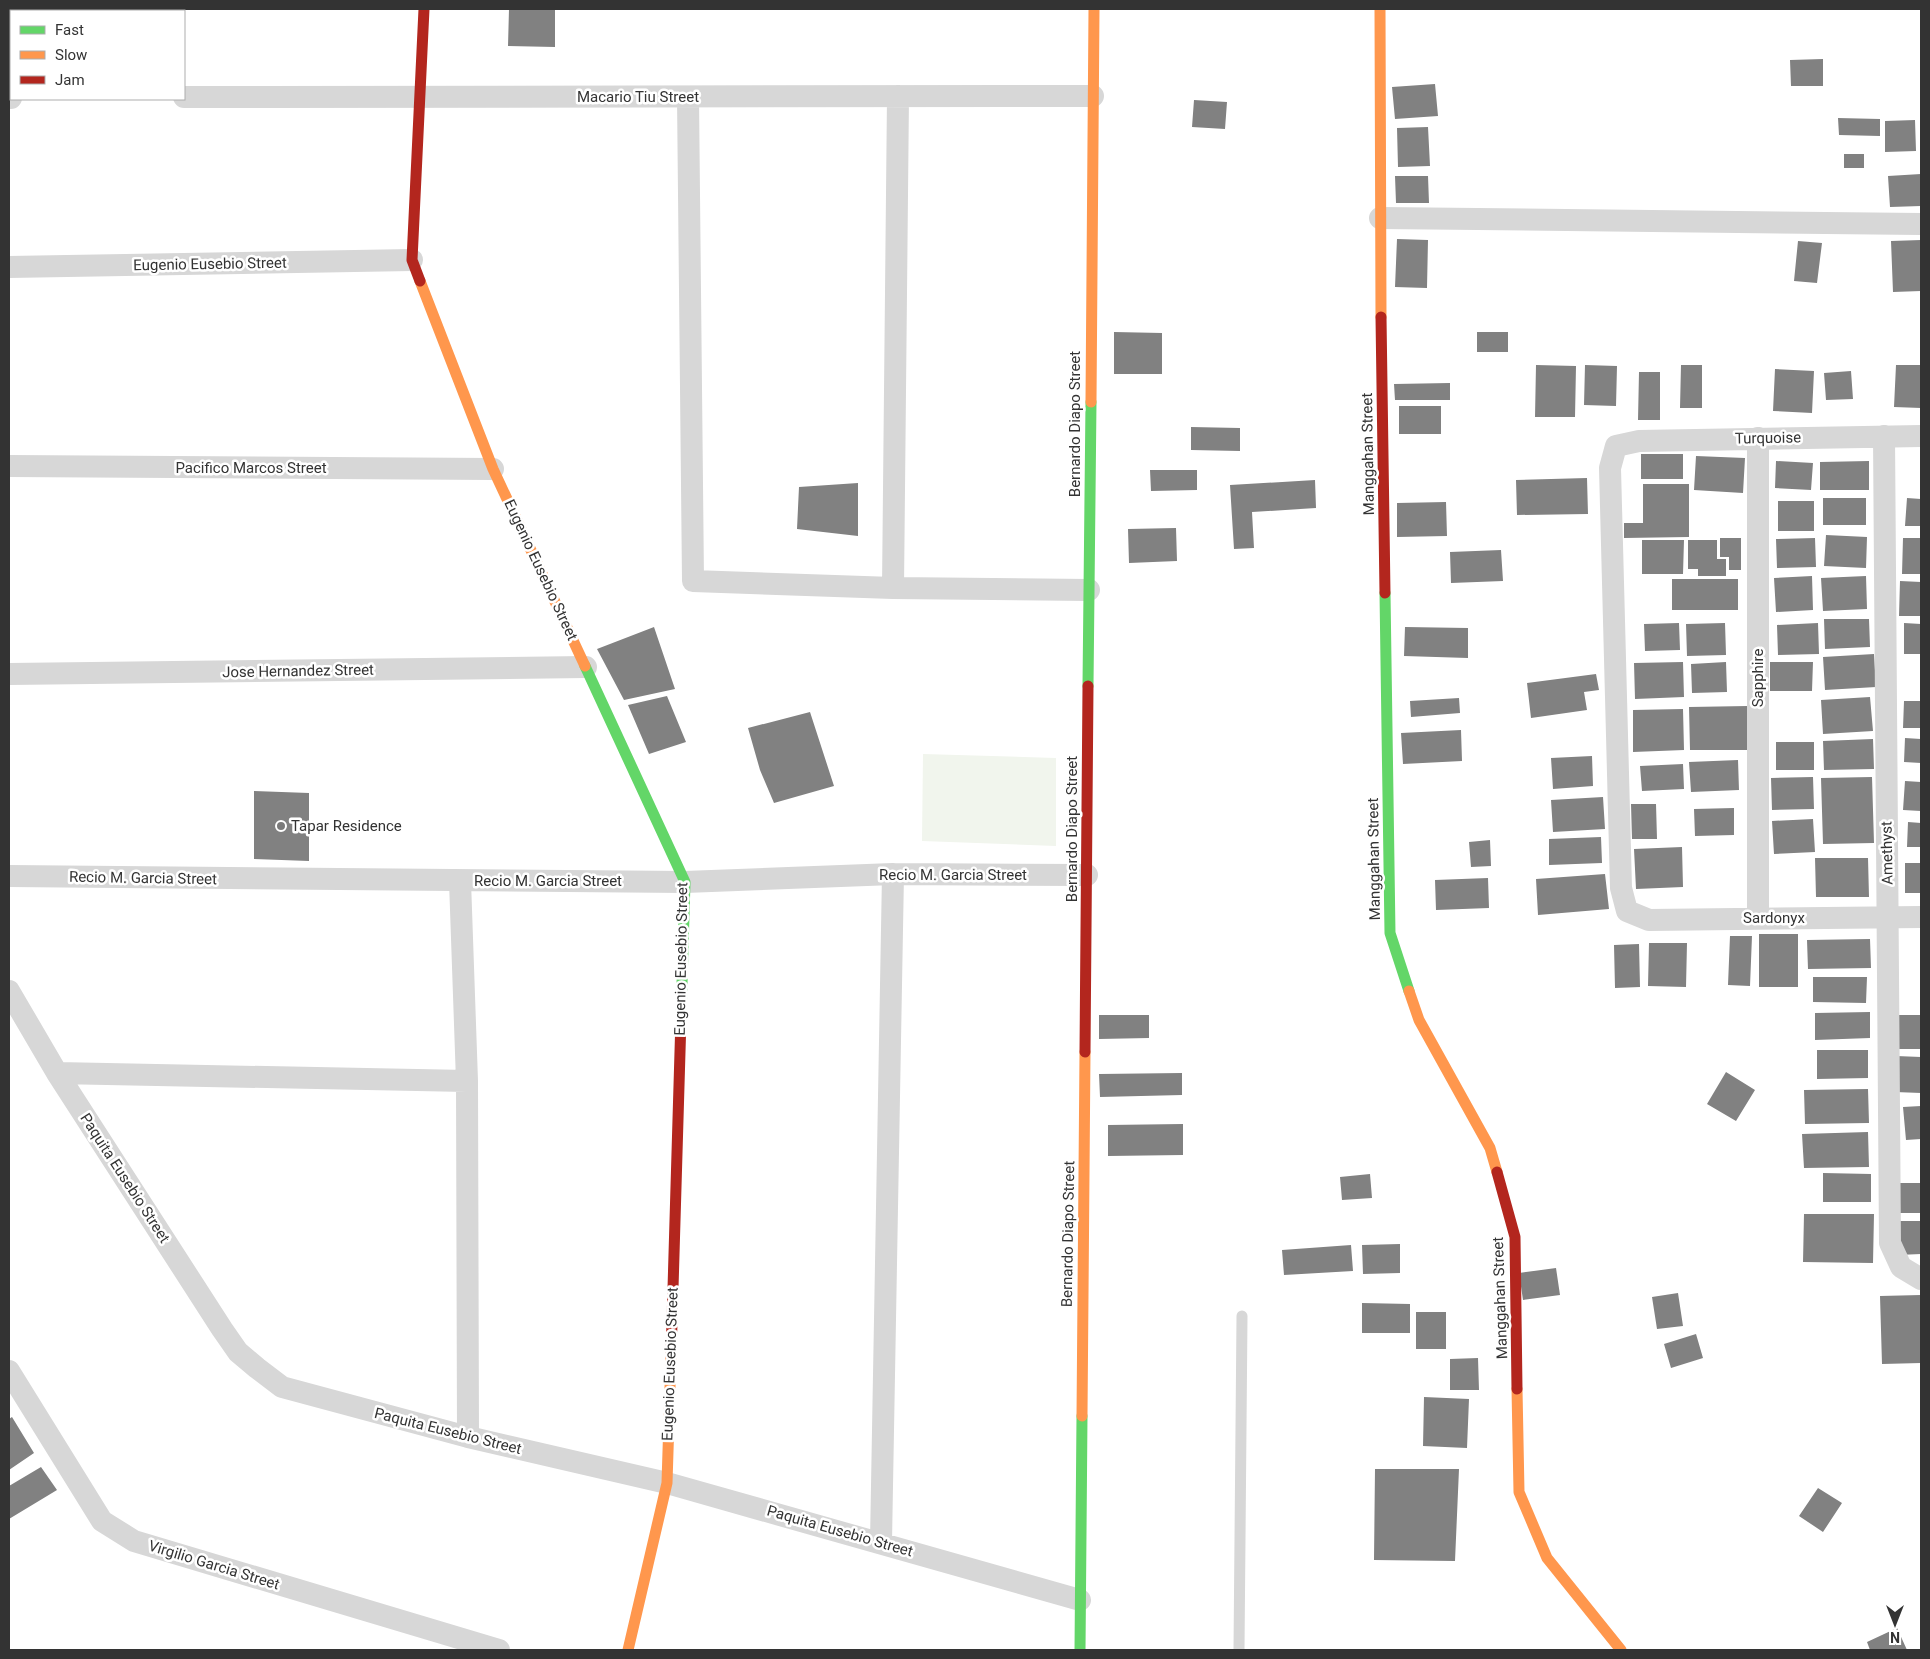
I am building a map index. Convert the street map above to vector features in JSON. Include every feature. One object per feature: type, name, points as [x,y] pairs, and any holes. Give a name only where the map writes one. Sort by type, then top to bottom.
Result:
[{"type":"street","name":"Eugenio Eusebio Street","points":[[424,9],[412,260],[493,469],[685,882],[667,1483],[628,1650]]},
{"type":"street","name":"Bernardo Diapo Street","points":[[1080,1650],[1094,9]]},
{"type":"street","name":"Manggahan Street","points":[[1380,9],[1380,218],[1390,933],[1418,1020],[1490,1148],[1516,1236],[1519,1492],[1547,1558],[1621,1650]]},
{"type":"street","points":[[893,588],[898,96]]},
{"type":"street","name":"Macario Tiu Street","points":[[185,98],[1093,96]]},
{"type":"street","points":[[688,97],[693,580],[893,588],[1089,590]]},
{"type":"street","points":[[1380,218],[1921,224]]},
{"type":"street","name":"Eugenio Eusebio Street","points":[[9,267],[412,260]]},
{"type":"street","name":"Amethyst","points":[[1884,436],[1890,1243],[1901,1268],[1921,1279]]},
{"type":"street","name":"Turquoise","points":[[1628,911],[1621,888],[1611,507],[1610,468],[1616,446],[1639,441],[1921,436]]},
{"type":"street","name":"Sapphire","points":[[1758,438],[1758,918]]},
{"type":"street","name":"Pacifico Marcos Street","points":[[9,466],[493,469]]},
{"type":"street","name":"Jose Hernandez Street","points":[[9,674],[586,667]]},
{"type":"street","points":[[881,1542],[893,874]]},
{"type":"street","name":"Recio M. Garcia Street","points":[[9,876],[685,882],[893,874],[1087,875]]},
{"type":"street","points":[[460,881],[467,1081],[468,1438]]},
{"type":"street","name":"Sardonyx","points":[[1628,911],[1649,920],[1921,917]]},
{"type":"street","name":"Paquita Eusebio Street","points":[[9,991],[58,1073],[222,1330],[238,1352],[282,1386],[468,1438],[667,1483],[881,1542],[1080,1600]]},
{"type":"street","points":[[58,1073],[467,1081]]},
{"type":"street","name":"Virgilio Garcia Street","points":[[9,1371],[102,1521],[134,1541],[498,1650]]},
{"type":"lane","points":[[1239,1650],[1242,1316]]},
{"type":"shaded area","points":[[923,754],[1056,758],[1056,846],[922,841]]},
{"type":"building","points":[[509,9],[555,9],[555,47],[508,46]]},
{"type":"building","points":[[1823,59],[1823,86],[1791,86],[1790,60]]},
{"type":"building","points":[[1435,84],[1438,116],[1395,119],[1392,87]]},
{"type":"building","points":[[1194,100],[1227,102],[1225,129],[1192,127]]},
{"type":"building","points":[[1838,118],[1880,119],[1880,136],[1839,135]]},
{"type":"building","points":[[1915,120],[1916,151],[1885,152],[1885,121]]},
{"type":"building","points":[[1428,127],[1430,166],[1398,167],[1397,128]]},
{"type":"building","points":[[1844,154],[1864,154],[1864,168],[1844,168]]},
{"type":"building","points":[[1921,174],[1921,206],[1890,207],[1888,176]]},
{"type":"building","points":[[1395,176],[1428,176],[1429,203],[1396,203]]},
{"type":"building","points":[[1397,239],[1428,240],[1427,288],[1395,287]]},
{"type":"building","points":[[1921,240],[1921,291],[1893,292],[1891,241]]},
{"type":"building","points":[[1798,241],[1822,243],[1817,283],[1794,281]]},
{"type":"building","points":[[1114,332],[1162,333],[1162,374],[1114,374]]},
{"type":"building","points":[[1477,332],[1508,332],[1508,352],[1477,352]]},
{"type":"building","points":[[1536,365],[1576,366],[1575,417],[1535,417]]},
{"type":"building","points":[[1585,365],[1617,366],[1616,406],[1584,405]]},
{"type":"building","points":[[1681,365],[1702,365],[1702,408],[1680,408]]},
{"type":"building","points":[[1896,365],[1921,365],[1921,408],[1894,407]]},
{"type":"building","points":[[1775,369],[1814,371],[1812,413],[1773,411]]},
{"type":"building","points":[[1851,371],[1853,399],[1826,400],[1824,373]]},
{"type":"building","points":[[1639,372],[1660,372],[1660,420],[1638,420]]},
{"type":"building","points":[[1450,383],[1450,400],[1395,400],[1394,384]]},
{"type":"building","points":[[1399,406],[1441,406],[1441,434],[1399,434]]},
{"type":"building","points":[[1191,427],[1240,428],[1240,451],[1191,450]]},
{"type":"building","points":[[1641,454],[1683,454],[1683,479],[1641,479]]},
{"type":"building","points":[[1696,456],[1745,458],[1743,493],[1694,490]]},
{"type":"building","points":[[1776,461],[1813,463],[1811,490],[1775,488]]},
{"type":"building","points":[[1869,461],[1869,490],[1820,490],[1820,462]]},
{"type":"building","points":[[1150,470],[1197,470],[1197,490],[1151,491]]},
{"type":"building","points":[[1587,478],[1588,514],[1517,515],[1516,480]]},
{"type":"building","points":[[1315,480],[1316,508],[1252,512],[1254,548],[1234,549],[1230,485]]},
{"type":"building","points":[[858,483],[858,536],[797,529],[799,487]]},
{"type":"building","points":[[1643,484],[1689,484],[1689,537],[1624,538],[1624,523],[1643,523]]},
{"type":"building","points":[[1823,498],[1866,498],[1866,525],[1823,525]]},
{"type":"building","points":[[1907,498],[1921,499],[1921,526],[1905,526]]},
{"type":"building","points":[[1778,501],[1814,501],[1814,531],[1778,531]]},
{"type":"building","points":[[1446,502],[1447,536],[1397,537],[1397,503]]},
{"type":"building","points":[[1176,528],[1177,561],[1129,563],[1128,529]]},
{"type":"building","points":[[1826,535],[1867,537],[1866,568],[1824,566]]},
{"type":"building","points":[[1720,538],[1741,538],[1741,570],[1729,570],[1729,557],[1720,557]]},
{"type":"building","points":[[1815,538],[1816,567],[1777,568],[1776,539]]},
{"type":"building","points":[[1903,538],[1921,538],[1921,574],[1902,574]]},
{"type":"building","points":[[1642,540],[1684,540],[1683,574],[1642,574]]},
{"type":"building","points":[[1688,540],[1717,540],[1717,559],[1726,559],[1726,576],[1698,576],[1698,569],[1688,569]]},
{"type":"building","points":[[1501,550],[1503,581],[1451,583],[1450,552]]},
{"type":"building","points":[[1812,576],[1813,610],[1776,612],[1774,578]]},
{"type":"building","points":[[1866,576],[1867,609],[1823,611],[1821,578]]},
{"type":"building","points":[[1672,579],[1738,579],[1738,610],[1672,610]]},
{"type":"building","points":[[1900,581],[1921,582],[1921,616],[1899,616]]},
{"type":"building","points":[[1824,619],[1869,619],[1870,647],[1825,649]]},
{"type":"building","points":[[1679,623],[1680,650],[1645,651],[1644,624]]},
{"type":"building","points":[[1725,623],[1726,655],[1687,656],[1686,624]]},
{"type":"building","points":[[1818,623],[1819,654],[1778,655],[1777,625]]},
{"type":"building","points":[[1904,623],[1921,624],[1921,654],[1904,654]]},
{"type":"building","points":[[654,627],[675,689],[624,700],[597,649]]},
{"type":"building","points":[[1405,627],[1468,628],[1468,658],[1404,656]]},
{"type":"building","points":[[1874,654],[1876,687],[1825,690],[1823,657]]},
{"type":"building","points":[[1683,662],[1684,697],[1635,699],[1634,663]]},
{"type":"building","points":[[1726,662],[1727,692],[1692,693],[1691,664]]},
{"type":"building","points":[[1770,662],[1813,662],[1812,691],[1770,691]]},
{"type":"building","points":[[1596,674],[1599,690],[1584,692],[1587,710],[1531,718],[1527,683]]},
{"type":"building","points":[[667,696],[686,742],[649,754],[628,705]]},
{"type":"building","points":[[1870,697],[1873,731],[1823,734],[1821,700]]},
{"type":"building","points":[[1459,698],[1460,713],[1411,717],[1410,701]]},
{"type":"building","points":[[1904,701],[1921,701],[1921,728],[1903,728]]},
{"type":"building","points":[[1748,706],[1748,750],[1690,750],[1689,707]]},
{"type":"building","points":[[1683,709],[1684,750],[1633,752],[1633,710]]},
{"type":"building","points":[[810,712],[834,786],[774,803],[760,770],[748,728]]},
{"type":"building","points":[[1461,730],[1462,761],[1403,764],[1401,733]]},
{"type":"building","points":[[1905,738],[1921,739],[1921,763],[1904,762]]},
{"type":"building","points":[[1873,739],[1874,769],[1824,770],[1823,741]]},
{"type":"building","points":[[1776,742],[1814,742],[1814,770],[1776,770]]},
{"type":"building","points":[[1592,756],[1593,786],[1553,789],[1551,758]]},
{"type":"building","points":[[1738,760],[1739,790],[1691,792],[1689,762]]},
{"type":"building","points":[[1683,764],[1684,789],[1642,791],[1640,766]]},
{"type":"building","points":[[1813,777],[1814,809],[1772,810],[1771,778]]},
{"type":"building","points":[[1872,777],[1874,843],[1823,844],[1821,778]]},
{"type":"building","points":[[1905,781],[1921,782],[1921,811],[1903,810]]},
{"type":"building","name":"Tapar Residence","points":[[254,791],[309,793],[309,861],[254,859]]},
{"type":"building","points":[[1603,797],[1605,829],[1553,832],[1551,800]]},
{"type":"building","points":[[1631,804],[1656,804],[1657,839],[1632,839]]},
{"type":"building","points":[[1734,808],[1734,835],[1695,836],[1694,809]]},
{"type":"building","points":[[1813,819],[1815,852],[1774,854],[1772,821]]},
{"type":"building","points":[[1908,822],[1921,823],[1921,847],[1907,847]]},
{"type":"building","points":[[1601,837],[1602,863],[1549,865],[1549,839]]},
{"type":"building","points":[[1490,840],[1491,866],[1471,867],[1469,842]]},
{"type":"building","points":[[1682,847],[1683,887],[1636,889],[1634,849]]},
{"type":"building","points":[[1815,858],[1868,858],[1869,897],[1816,897]]},
{"type":"building","points":[[1905,863],[1921,863],[1921,893],[1905,893]]},
{"type":"building","points":[[1605,874],[1609,909],[1538,915],[1536,879]]},
{"type":"building","points":[[1488,878],[1489,908],[1436,910],[1435,880]]},
{"type":"building","points":[[1759,934],[1798,934],[1798,987],[1759,987]]},
{"type":"building","points":[[1730,936],[1752,936],[1750,986],[1728,985]]},
{"type":"building","points":[[1870,939],[1871,968],[1808,969],[1807,940]]},
{"type":"building","points":[[1649,943],[1687,943],[1686,987],[1648,986]]},
{"type":"building","points":[[1639,944],[1640,987],[1615,988],[1614,945]]},
{"type":"building","points":[[1813,977],[1867,977],[1866,1003],[1813,1002]]},
{"type":"building","points":[[1870,1012],[1870,1038],[1815,1040],[1815,1013]]},
{"type":"building","points":[[1099,1015],[1149,1015],[1149,1038],[1099,1039]]},
{"type":"building","points":[[1891,1015],[1921,1015],[1921,1049],[1891,1049]]},
{"type":"building","points":[[1817,1050],[1868,1050],[1868,1078],[1817,1079]]},
{"type":"building","points":[[1896,1056],[1921,1057],[1921,1093],[1895,1092]]},
{"type":"building","points":[[1726,1072],[1755,1090],[1736,1121],[1707,1104]]},
{"type":"building","points":[[1182,1073],[1182,1095],[1100,1097],[1099,1074]]},
{"type":"building","points":[[1868,1089],[1869,1123],[1805,1124],[1804,1090]]},
{"type":"building","points":[[1921,1106],[1921,1139],[1906,1140],[1903,1107]]},
{"type":"building","points":[[1183,1124],[1183,1155],[1108,1156],[1108,1125]]},
{"type":"building","points":[[1868,1132],[1869,1167],[1804,1168],[1802,1134]]},
{"type":"building","points":[[1823,1173],[1871,1174],[1871,1202],[1823,1202]]},
{"type":"building","points":[[1370,1174],[1372,1198],[1342,1200],[1340,1177]]},
{"type":"building","points":[[1898,1183],[1921,1183],[1921,1213],[1899,1213]]},
{"type":"building","points":[[1804,1214],[1874,1214],[1873,1263],[1803,1262]]},
{"type":"building","points":[[1898,1221],[1921,1221],[1921,1254],[1898,1255]]},
{"type":"building","points":[[1400,1244],[1400,1273],[1363,1274],[1362,1245]]},
{"type":"building","points":[[1351,1245],[1353,1271],[1284,1275],[1282,1250]]},
{"type":"building","points":[[1556,1268],[1560,1295],[1523,1300],[1519,1273]]},
{"type":"building","points":[[1678,1293],[1683,1326],[1657,1329],[1652,1297]]},
{"type":"building","points":[[1921,1295],[1921,1363],[1882,1364],[1880,1296]]},
{"type":"building","points":[[1362,1303],[1410,1304],[1410,1333],[1362,1333]]},
{"type":"building","points":[[1416,1312],[1446,1312],[1446,1349],[1416,1349]]},
{"type":"building","points":[[1696,1334],[1703,1358],[1671,1368],[1664,1344]]},
{"type":"building","points":[[1478,1358],[1479,1390],[1450,1390],[1450,1359]]},
{"type":"building","points":[[1424,1397],[1469,1399],[1467,1448],[1423,1446]]},
{"type":"building","points":[[12,1417],[34,1453],[9,1470],[9,1419]]},
{"type":"building","points":[[41,1467],[57,1490],[9,1519],[9,1486]]},
{"type":"building","points":[[1375,1469],[1459,1469],[1455,1561],[1374,1560]]},
{"type":"building","points":[[1818,1488],[1842,1503],[1823,1532],[1799,1516]]},
{"type":"building","points":[[1897,1628],[1907,1650],[1870,1650],[1867,1642]]},
{"type":"traffic: fast","points":[[1088,686],[1091,402]]},
{"type":"traffic: fast","points":[[1385,593],[1390,933],[1409,991]]},
{"type":"traffic: fast","points":[[585,666],[685,882],[681,1018]]},
{"type":"traffic: fast","points":[[1080,1650],[1082,1416]]},
{"type":"traffic: slow","points":[[1091,402],[1094,9]]},
{"type":"traffic: slow","points":[[1380,9],[1381,317]]},
{"type":"traffic: slow","points":[[420,281],[493,469],[585,666]]},
{"type":"traffic: slow","points":[[1409,991],[1419,1020],[1490,1148],[1497,1172]]},
{"type":"traffic: slow","points":[[1082,1416],[1085,1052]]},
{"type":"traffic: slow","points":[[628,1650],[667,1483],[671,1356]]},
{"type":"traffic: slow","points":[[1517,1389],[1519,1492],[1547,1558],[1621,1650]]},
{"type":"traffic: jam","points":[[420,281],[412,260],[424,9]]},
{"type":"traffic: jam","points":[[1381,317],[1385,593]]},
{"type":"traffic: jam","points":[[1085,1052],[1088,686]]},
{"type":"traffic: jam","points":[[671,1356],[681,1018]]},
{"type":"traffic: jam","points":[[1497,1172],[1515,1237],[1517,1389]]},
{"type":"place","name":"Tapar Residence","points":[[281,826]]}]
